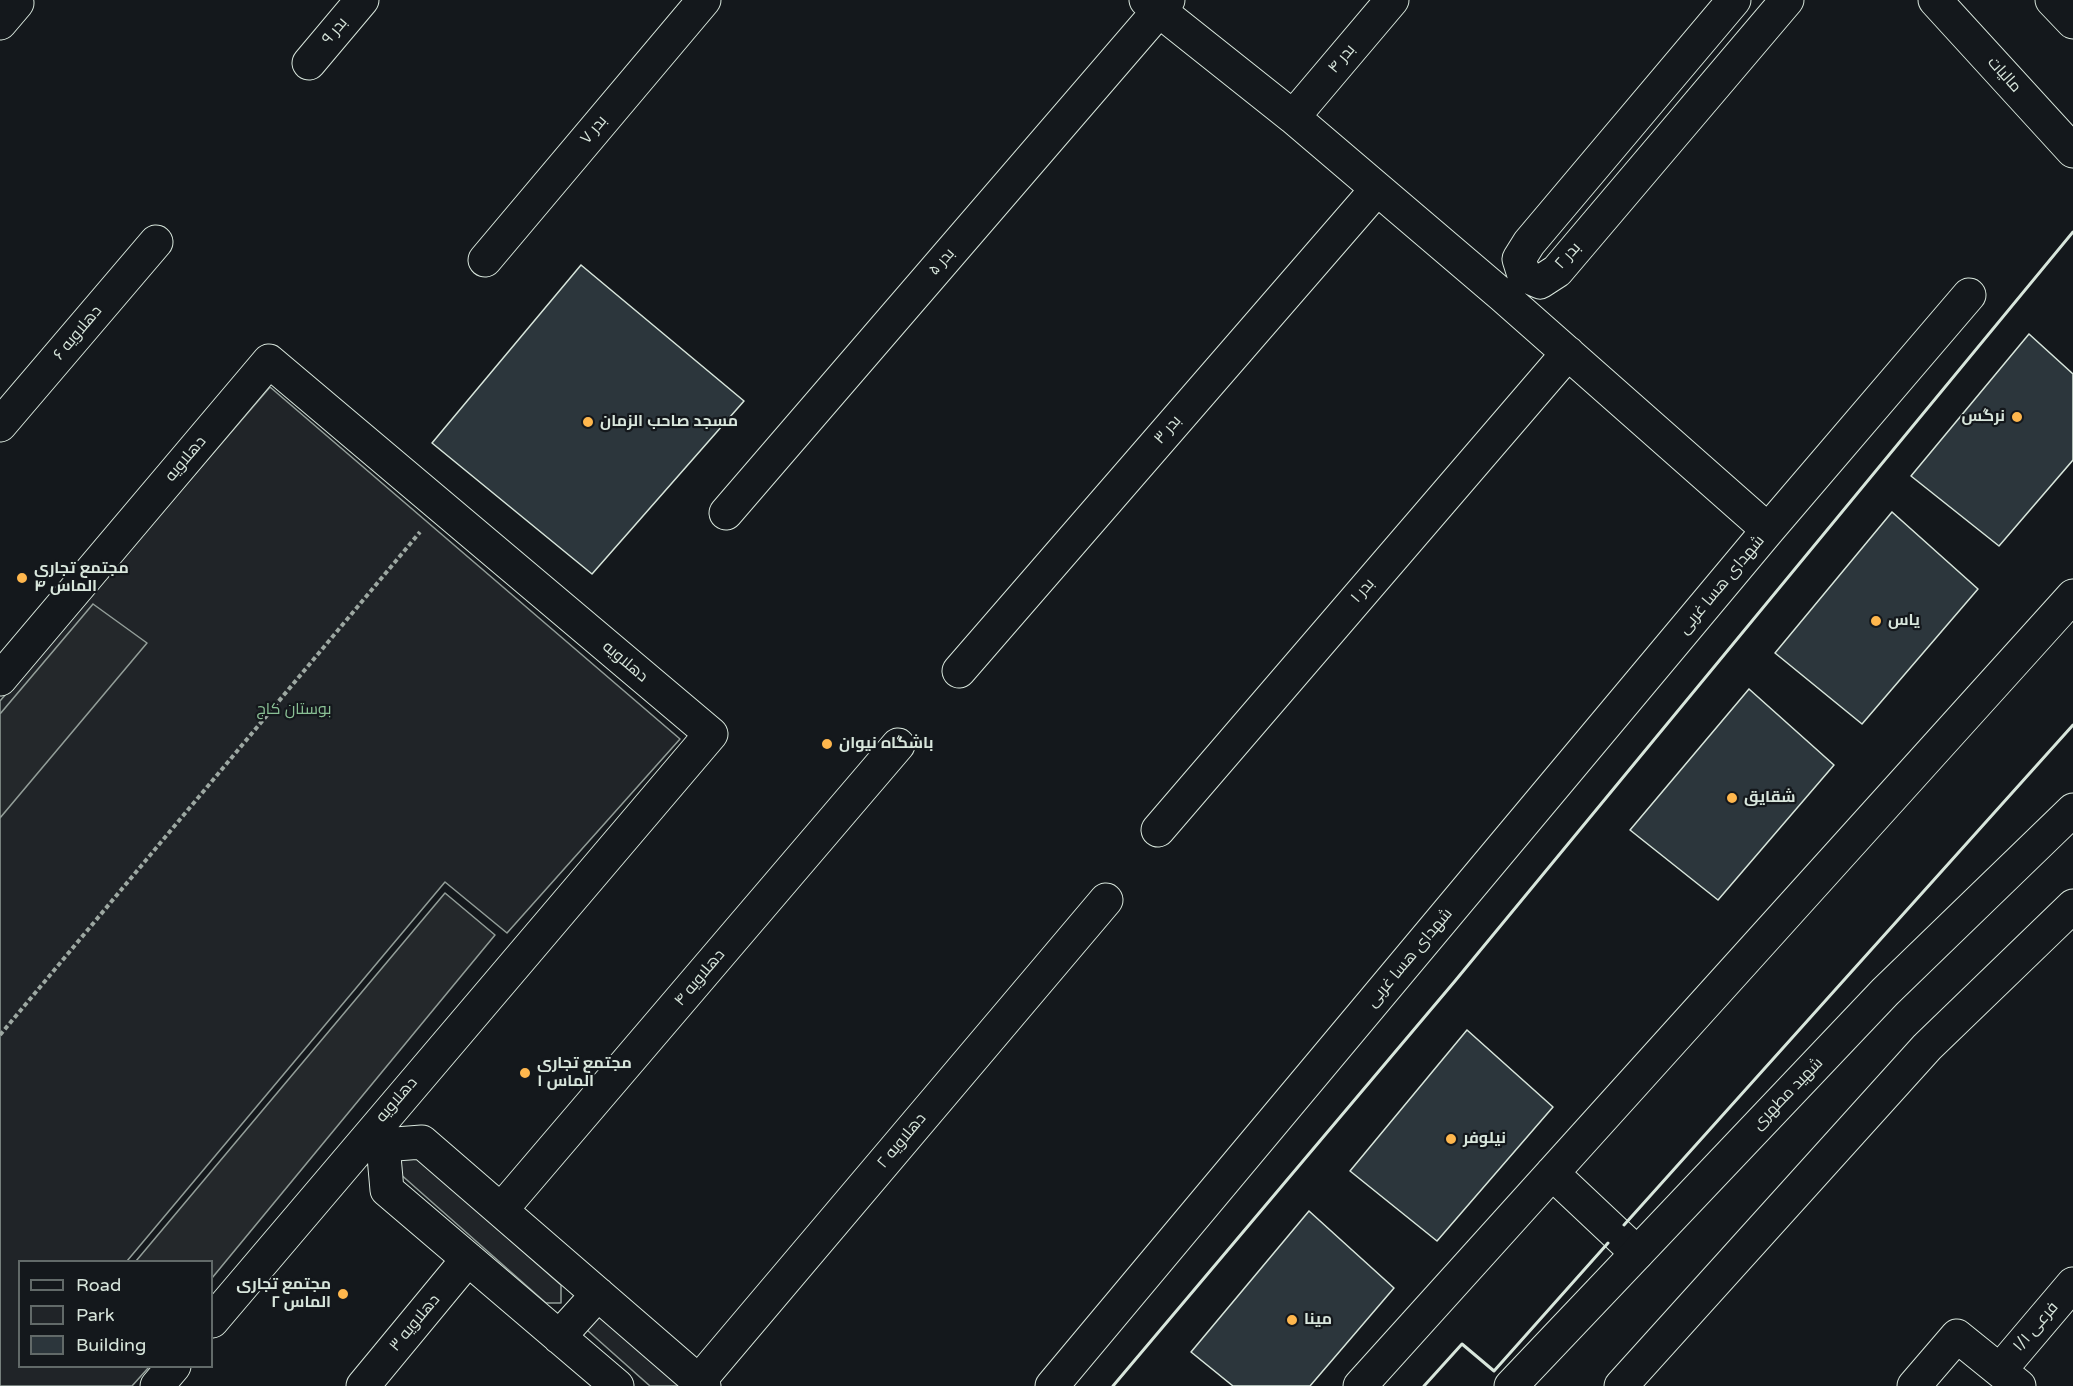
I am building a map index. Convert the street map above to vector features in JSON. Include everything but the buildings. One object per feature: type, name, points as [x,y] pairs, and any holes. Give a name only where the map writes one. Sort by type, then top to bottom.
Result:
[{"type":"street","name":"بدر ۹","points":[[309,63],[362,0]]},
{"type":"street","name":"بدر ۷","points":[[485,260],[704,0]]},
{"type":"street","name":"بدر ۴","points":[[1293,117],[1392,0]]},
{"type":"street","points":[[1514,285],[1519,259],[1529,243],[1734,0]]},
{"type":"street","name":"بدر ۲","points":[[1514,285],[1540,282],[1557,271],[1787,0]]},
{"type":"street","name":"مالیات","points":[[1935,0],[2073,151]]},
{"type":"street","points":[[2052,0],[2073,22]]},
{"type":"street","points":[[1157,4],[1377,189],[1514,285],[1568,353],[1768,530]]},
{"type":"street","name":"بدر ۵","points":[[726,513],[1157,4]]},
{"type":"street","points":[[1639,112],[1669,139]]},
{"type":"street","name":"بدر ۳","points":[[959,671],[1377,189]]},
{"type":"street","name":"دهلاویه ۶","points":[[0,425],[156,242]]},
{"type":"street","name":"شهدای هسا غربی","points":[[1052,1386],[1768,530],[1970,295]]},
{"type":"street","name":"بدر ۱","points":[[1158,830],[1568,353]]},
{"type":"street","name":"دهلاویه","points":[[0,679],[269,361],[711,734],[376,1139],[213,1320]]},
{"type":"street","points":[[1360,1386],[2073,597]]},
{"type":"street","name":"دهلاویه ۴","points":[[501,1210],[898,745]]},
{"type":"street","name":"شهید مطهری","points":[[1511,1386],[1885,993],[2073,810]]},
{"type":"street","name":"دهلاویه ۲","points":[[701,1384],[1106,900]]},
{"type":"street","points":[[1621,1386],[1927,1047],[2073,906]]},
{"type":"street","name":"دهلاویه","points":[[376,1139],[422,1142],[701,1384]]},
{"type":"street","name":"دهلاویه","points":[[376,1139],[387,1190],[617,1386]]},
{"type":"street","points":[[1552,1173],[1637,1253]]},
{"type":"street","name":"دهلاویه ۳","points":[[363,1386],[468,1259]]},
{"type":"street","name":"فرعی ۱/۱","points":[[2009,1378],[2073,1284]]},
{"type":"street","points":[[559,1337],[598,1294]]},
{"type":"street","points":[[1914,1386],[1957,1336],[2009,1378]]},
{"type":"street","points":[[157,1386],[172,1368]]},
{"type":"path","points":[[0,1035],[441,506]]},
{"type":"green space","name":"بوستان کاج","points":[[270,387],[680,739],[507,933],[445,882],[128,1260],[18,1260],[18,1368],[148,1368],[132,1386],[0,1386],[0,701]]},
{"type":"green space","points":[[409,1151],[561,1285],[561,1303],[546,1303],[390,1165]]},
{"type":"green space","points":[[589,1317],[605,1317],[684,1386],[650,1386],[587,1330]]},
{"type":"shaded area","points":[[93,604],[147,643],[0,818],[0,714]]},
{"type":"shaded area","points":[[445,893],[495,935],[213,1277],[213,1260],[137,1260]]},
{"type":"wall","points":[[1113,1386],[1455,981],[2073,232]]},
{"type":"wall","points":[[1624,1225],[2073,725]]},
{"type":"wall","points":[[1424,1386],[1462,1344],[1494,1371],[1608,1243]]},
{"type":"place","name":"نرگس","points":[[2017,417]]},
{"type":"place","name":"مسجد صاحب الزمان","points":[[588,422]]},
{"type":"place","name":"مجتمع تجاری الماس ۴","points":[[22,578]]},
{"type":"place","name":"یاس","points":[[1876,621]]},
{"type":"place","name":"باشگاه نیوان","points":[[827,744]]},
{"type":"place","name":"شقایق","points":[[1732,798]]},
{"type":"place","name":"مجتمع تجاری الماس ۱","points":[[525,1073]]},
{"type":"place","name":"نیلوفر","points":[[1451,1139]]},
{"type":"place","name":"مجتمع تجاری الماس ۲","points":[[343,1294]]},
{"type":"place","name":"مینا","points":[[1292,1320]]}]
